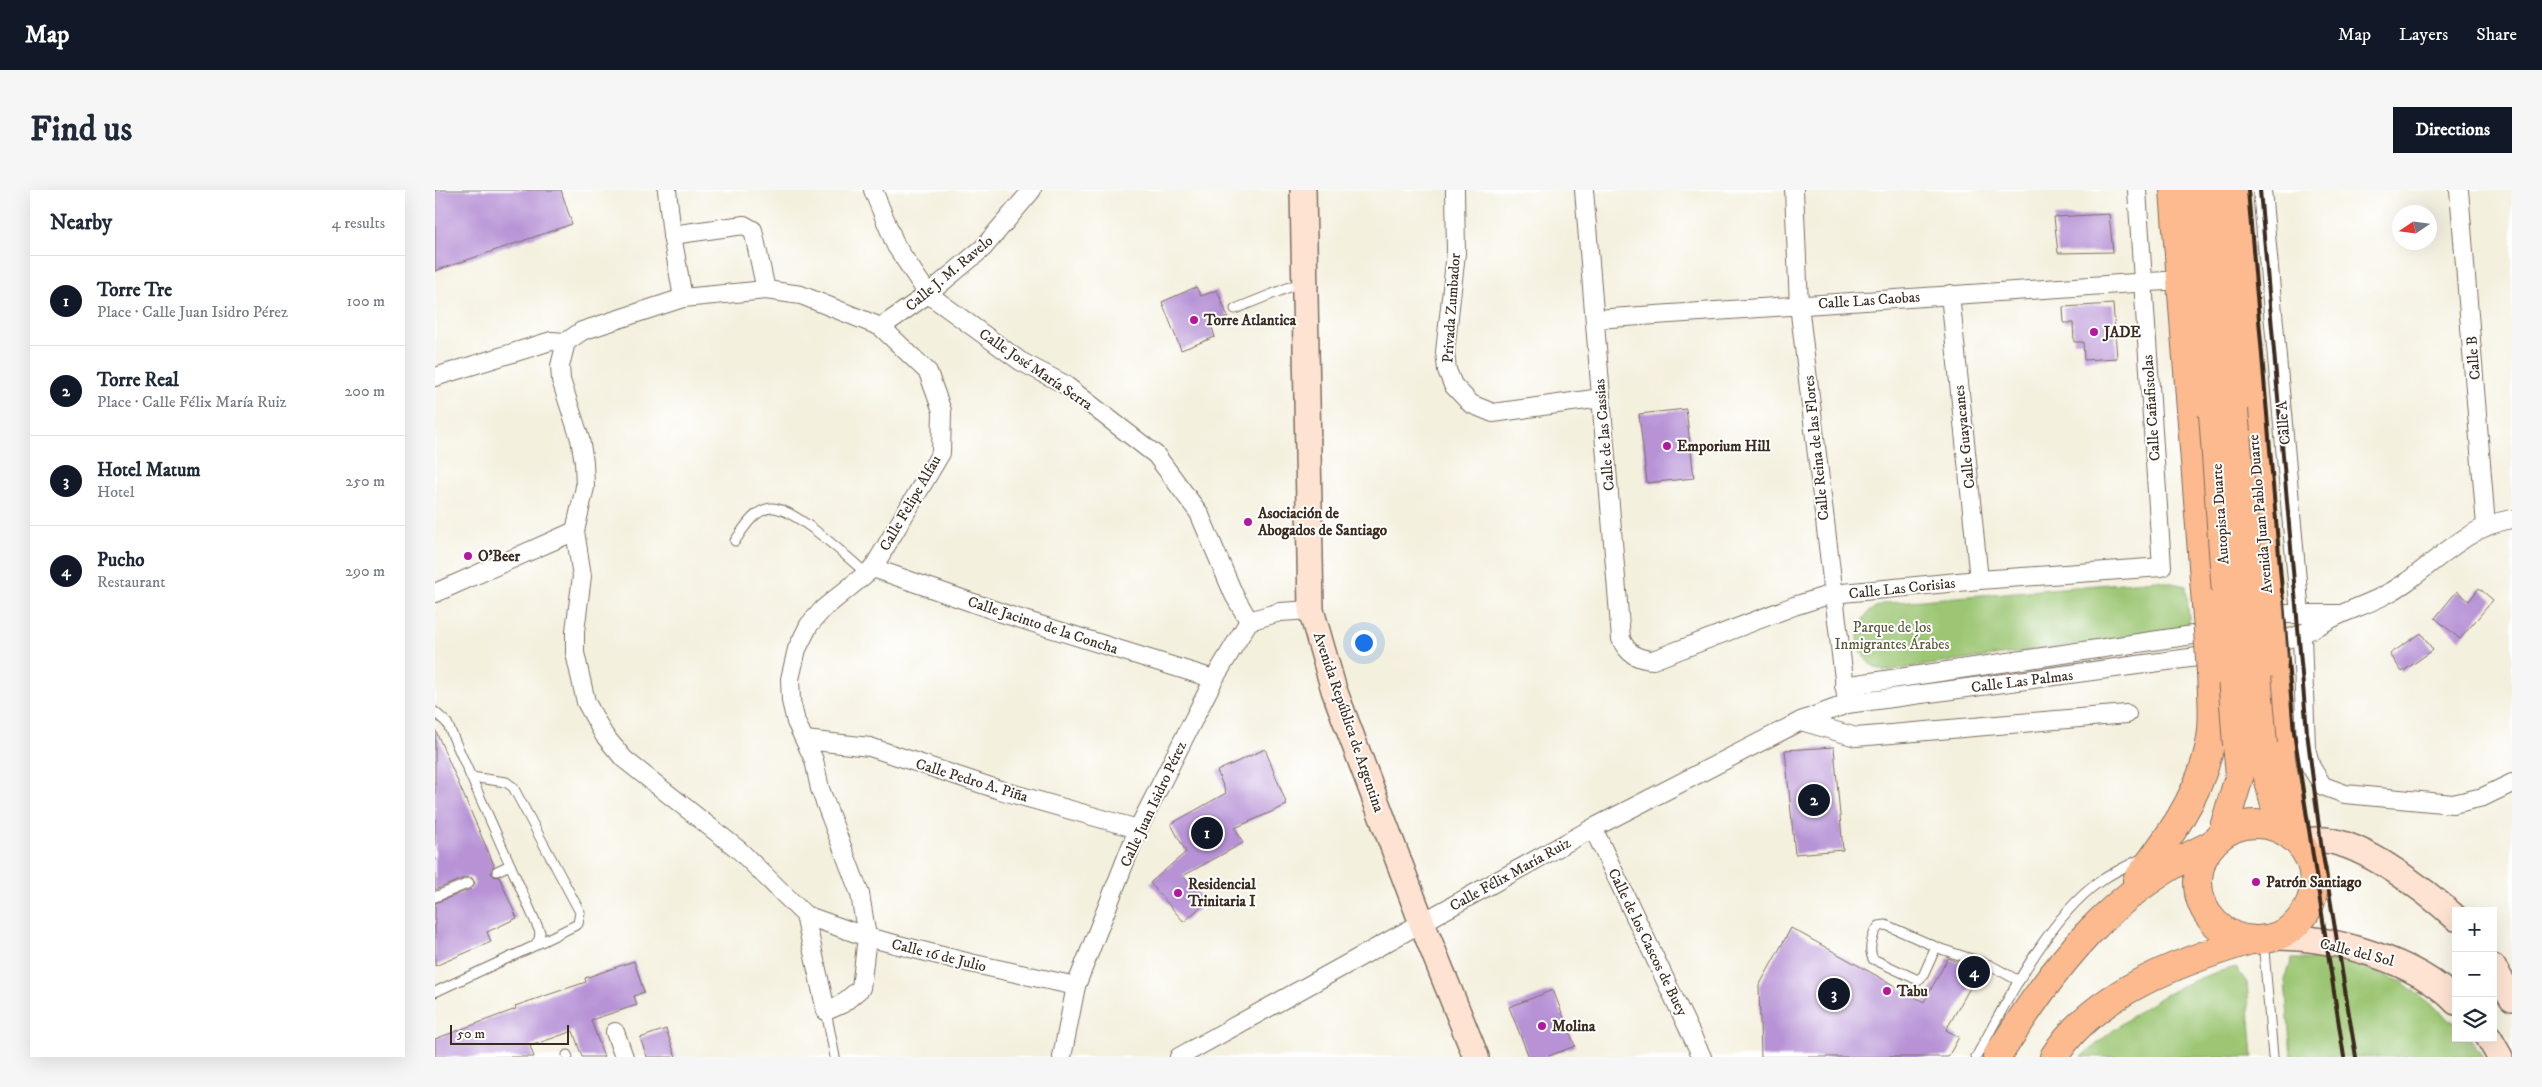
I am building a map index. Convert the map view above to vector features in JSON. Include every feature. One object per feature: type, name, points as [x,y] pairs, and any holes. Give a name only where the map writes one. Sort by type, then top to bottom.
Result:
[{"type":"main road","name":"Avenida República de Argentina","points":[[1303,190],[1311,610],[1334,690],[1421,923],[1476,1057]]},
{"type":"main road","points":[[2126,896],[2188,806],[2199,782],[2210,748],[2213,708],[2204,664],[2206,604],[2174,190]]},
{"type":"main road","name":"Autopista Duarte","points":[[2197,190],[2250,744],[2264,761],[2291,836]]},
{"type":"main road","name":"Autopista Duarte","points":[[2216,840],[2250,744],[2217,190]]},
{"type":"main road","name":"Avenida Juan Pablo Duarte","points":[[2233,190],[2284,609],[2273,662],[2281,759],[2291,836]]},
{"type":"main road","points":[[1997,1057],[2029,1006],[2088,932],[2126,896],[2169,867],[2236,827],[2266,824],[2291,836],[2327,840],[2357,850],[2425,890],[2452,914]]},
{"type":"main road","points":[[2055,1057],[2078,1029],[2101,1008],[2147,979],[2203,954],[2287,931],[2299,920],[2308,907],[2313,892],[2314,876],[2310,860],[2291,836]]},
{"type":"main road","points":[[2216,840],[2202,860],[2198,878],[2200,896],[2207,912],[2219,926],[2233,935],[2263,938]]},
{"type":"main road","name":"Calle del Sol","points":[[2263,938],[2340,945],[2383,957],[2405,965],[2452,998]]},
{"type":"main road","points":[[2497,974],[2512,998]]},
{"type":"main road","points":[[2491,1042],[2500,1057]]},
{"type":"street","points":[[667,190],[672,235],[683,298]]},
{"type":"street","name":"Calle José María Serra","points":[[873,190],[896,246],[927,294],[1020,361],[1064,384],[1156,455],[1199,513],[1234,595],[1249,622]]},
{"type":"street","name":"Calle J. M. Ravelo","points":[[881,327],[927,294],[983,248],[1032,190]]},
{"type":"street","name":"Privada Zumbador","points":[[1455,190],[1456,253],[1445,352],[1447,370],[1453,385],[1471,404],[1493,413],[1601,398]]},
{"type":"street","name":"Calle de las Cassias","points":[[1584,190],[1621,639],[1631,654],[1641,659],[1653,660]]},
{"type":"street","name":"Calle Reina de las Flores","points":[[1794,190],[1799,305],[1832,594],[1847,704]]},
{"type":"street","name":"Calle Cañafistolas","points":[[2137,190],[2162,567]]},
{"type":"street","name":"Calle A","points":[[2262,190],[2266,232],[2284,609]]},
{"type":"street","name":"Calle B","points":[[2459,190],[2486,526]]},
{"type":"street","points":[[672,235],[744,225],[753,230],[766,290]]},
{"type":"street","points":[[2237,234],[2266,232]]},
{"type":"street","name":"Calle Las Caobas","points":[[1596,319],[2180,280]]},
{"type":"street","name":"Calle Felipe Alfau","points":[[435,378],[551,341],[566,342],[582,331],[683,298],[766,290],[801,294],[881,327],[928,372],[942,411],[941,453],[870,571],[823,609],[809,625],[797,648],[790,679],[791,701],[796,722],[814,760],[820,788],[855,878],[867,937],[861,988],[842,1004],[826,1011]]},
{"type":"street","name":"Calle Guayacanes","points":[[1950,294],[1979,580]]},
{"type":"street","points":[[566,342],[560,366],[561,380],[580,439],[584,462],[585,487],[575,531],[582,576],[582,590],[575,631],[578,673],[586,702],[604,736],[624,759],[739,850],[805,915],[826,1011]]},
{"type":"street","points":[[2512,519],[2486,526],[2438,556],[2404,584],[2365,605],[2340,614],[2295,637],[2306,748],[2311,767],[2323,786],[2334,792],[2453,804],[2483,797],[2512,783]]},
{"type":"street","points":[[435,593],[575,531]]},
{"type":"street","name":"Calle Las Corisias","points":[[1653,660],[1794,606],[1832,594],[1979,580],[2162,567]]},
{"type":"street","name":"Calle Jacinto de la Concha","points":[[870,571],[1214,679]]},
{"type":"street","points":[[2284,609],[2340,614]]},
{"type":"street","points":[[1249,622],[1280,612],[1311,610]]},
{"type":"street","name":"Calle Juan Isidro Pérez","points":[[1062,1057],[1076,986],[1138,829],[1214,679],[1249,622]]},
{"type":"street","name":"Calle Las Palmas","points":[[1844,686],[2193,635]]},
{"type":"street","name":"Calle Las Palmas","points":[[1847,704],[2204,664]]},
{"type":"street","name":"Calle Félix María Ruiz","points":[[1179,1057],[1593,828],[1801,722],[1847,704]]},
{"type":"street","points":[[1801,722],[1856,737],[2127,714]]},
{"type":"street","name":"Calle Pedro A. Piña","points":[[805,740],[870,747],[1009,792],[1138,829]]},
{"type":"street","name":"Calle de los Cascos de Buey","points":[[1593,828],[1702,1057]]},
{"type":"street","name":"Calle 16 de Julio","points":[[805,915],[867,937],[970,963],[1076,986]]},
{"type":"street","points":[[615,1032],[624,1057]]},
{"type":"lane","points":[[1235,310],[1305,281]]},
{"type":"lane","points":[[735,541],[753,516],[771,508],[785,511],[870,571]]},
{"type":"lane","points":[[435,712],[447,724],[540,932],[539,940],[534,946]]},
{"type":"lane","points":[[435,992],[573,929],[578,924],[580,912],[513,787],[506,782],[471,777]]},
{"type":"lane","points":[[1976,1057],[2019,981],[2055,927],[2090,890],[2124,867],[2159,850]]},
{"type":"lane","points":[[497,871],[510,866]]},
{"type":"lane","points":[[435,897],[469,883]]},
{"type":"lane","points":[[1936,947],[1923,976],[1918,980],[1873,958],[1869,949],[1875,930],[1879,926],[1886,925],[1936,947],[1990,965],[2019,981]]},
{"type":"lane","points":[[2263,938],[2273,1057]]},
{"type":"lane","points":[[826,1011],[835,1057]]},
{"type":"green space","name":"Parque de los Inmigrantes Árabes","points":[[2157,580],[2186,586],[2190,629],[1884,671],[1872,665],[1864,657],[1859,647],[1858,636],[1865,616],[1874,608],[1886,603]]},
{"type":"green space","points":[[2292,959],[2346,960],[2402,982],[2452,1021],[2452,1042],[2473,1042],[2483,1057],[2291,1057],[2285,980]]},
{"type":"green space","points":[[2236,967],[2247,983],[2253,1057],[2082,1057],[2135,1014],[2153,1002],[2193,981]]},
{"type":"building","points":[[435,190],[561,190],[572,224],[435,271]]},
{"type":"building","points":[[2109,214],[2113,252],[2058,253],[2054,217]]},
{"type":"building","name":"Torre Atlantica","points":[[1196,287],[1201,296],[1217,290],[1228,317],[1211,324],[1215,337],[1181,350],[1162,302]]},
{"type":"building","name":"JADE","points":[[2113,304],[2117,358],[2084,360],[2083,342],[2074,342],[2073,323],[2064,323],[2063,307]]},
{"type":"building","name":"Emporium Hill","points":[[1686,409],[1694,478],[1647,483],[1639,414]]},
{"type":"building","points":[[2479,588],[2493,600],[2460,639],[2435,618],[2457,591],[2469,601]]},
{"type":"building","points":[[2421,633],[2433,650],[2402,672],[2390,654]]},
{"type":"building","points":[[435,729],[494,865],[491,873],[499,877],[517,918],[487,932],[491,942],[435,966],[435,903],[471,889],[475,883],[472,878],[467,877],[435,890]]},
{"type":"building","points":[[1834,747],[1843,850],[1795,854],[1785,750]]},
{"type":"building","points":[[1265,749],[1287,805],[1235,828],[1243,843],[1183,876],[1206,902],[1184,922],[1150,883],[1186,852],[1171,824],[1226,793],[1217,771]]},
{"type":"building","points":[[1791,928],[1924,1002],[1948,958],[1980,970],[1946,1030],[1959,1037],[1948,1057],[1761,1057],[1759,986]]},
{"type":"building","points":[[634,961],[644,992],[634,996],[637,1005],[591,1020],[604,1057],[582,1057],[573,1031],[530,1046],[534,1057],[435,1057],[435,1039],[516,1009],[515,1006],[586,982],[585,978]]},
{"type":"building","name":"Molina","points":[[1553,990],[1575,1046],[1546,1057],[1529,1057],[1509,1007]]},
{"type":"building","points":[[666,1029],[676,1057],[647,1057],[640,1038]]},
{"type":"railway","points":[[2248,190],[2294,732],[2344,1057]]},
{"type":"railway","points":[[2260,190],[2307,732],[2321,843],[2356,1057]]},
{"type":"place","name":"Torre Atlantica","points":[[1194,320]]},
{"type":"place","name":"JADE","points":[[2094,332]]},
{"type":"place","name":"Emporium Hill","points":[[1667,446]]},
{"type":"place","name":"Asociación de Abogados de Santiago","points":[[1248,522]]},
{"type":"place","name":"O'Beer","points":[[468,556]]},
{"type":"place","name":"Torre Real","points":[[1814,800]]},
{"type":"place","name":"Torre Tre","points":[[1207,833]]},
{"type":"place","name":"Patrón Santiago","points":[[2256,882]]},
{"type":"place","name":"Residencial Trinitaria I","points":[[1178,893]]},
{"type":"place","name":"Pucho","points":[[1974,972]]},
{"type":"place","name":"Tabu","points":[[1887,991]]},
{"type":"place","name":"Hotel Matum","points":[[1834,994]]},
{"type":"place","name":"Molina","points":[[1542,1026]]}]
